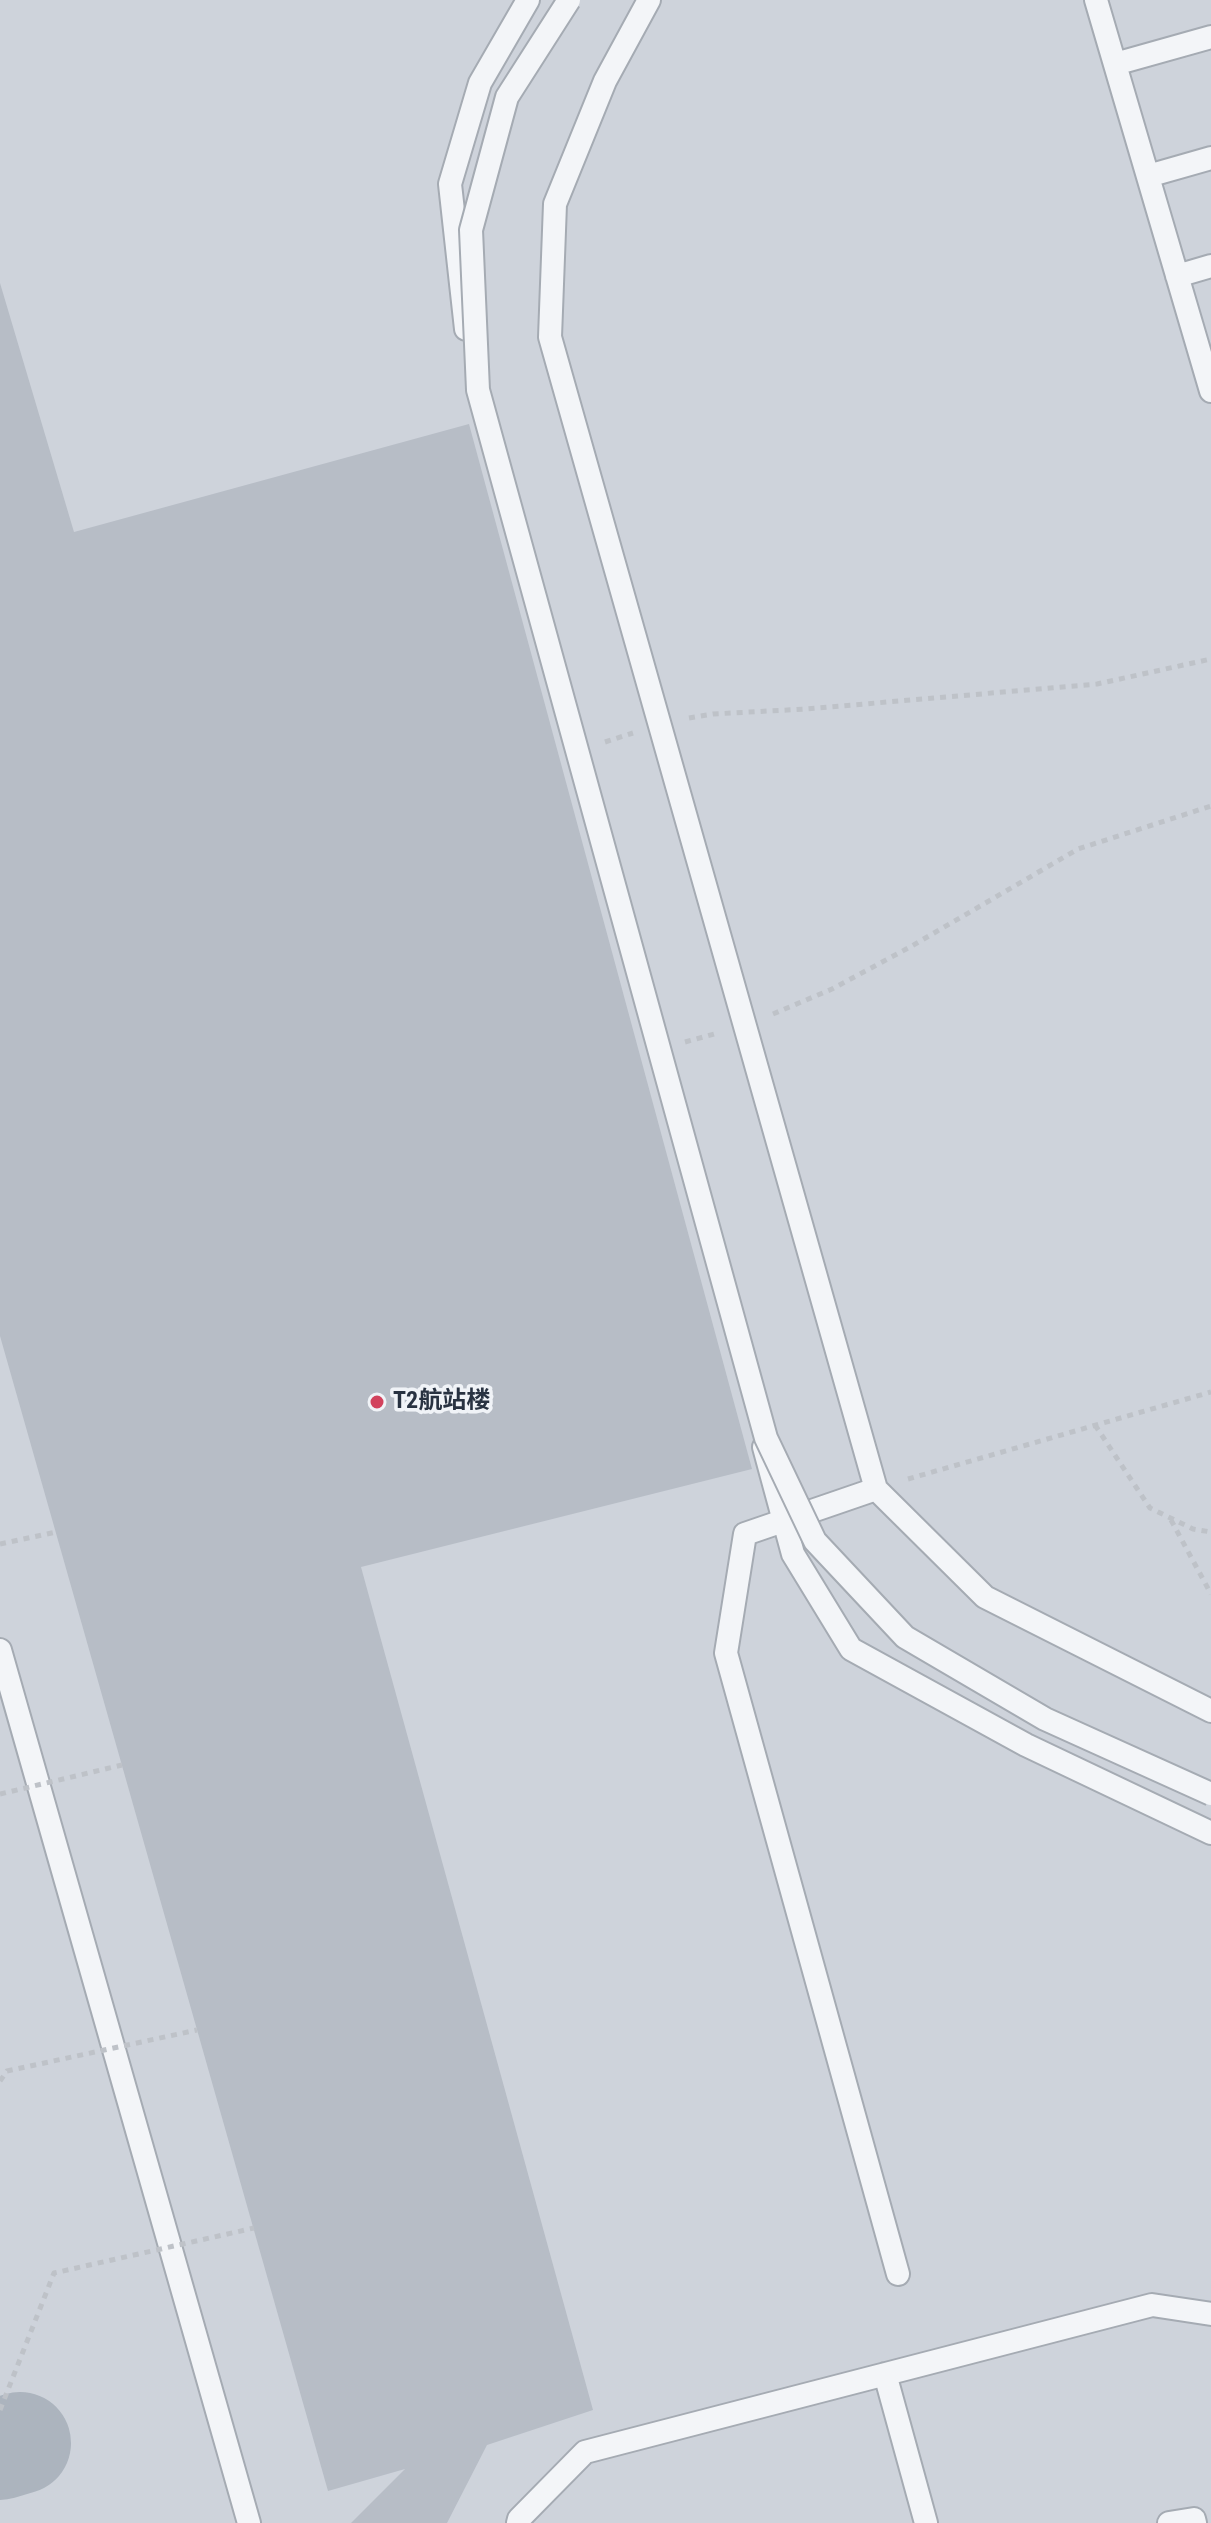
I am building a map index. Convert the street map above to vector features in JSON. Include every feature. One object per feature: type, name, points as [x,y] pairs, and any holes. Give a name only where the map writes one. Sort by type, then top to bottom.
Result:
[{"type":"lane","points":[[528,0],[480,83],[450,184],[475,411],[793,1554],[851,1649],[1026,1745],[1211,1833]]},
{"type":"lane","points":[[569,0],[507,97],[471,230],[478,390],[766,1438],[815,1541],[905,1637],[1045,1719],[1211,1794]]},
{"type":"lane","points":[[649,0],[605,81],[555,204],[550,337],[876,1489],[985,1597],[1211,1711]]},
{"type":"lane","points":[[1096,0],[1210,387]]},
{"type":"lane","points":[[1115,64],[1211,37]]},
{"type":"lane","points":[[1148,176],[1211,158]]},
{"type":"lane","points":[[1177,276],[1211,266]]},
{"type":"lane","points":[[876,1489],[745,1534],[726,1653],[898,2274]]},
{"type":"lane","points":[[0,1650],[249,2523]]},
{"type":"lane","points":[[518,2523],[585,2452],[1152,2305],[1211,2314]]},
{"type":"lane","points":[[885,2374],[926,2523]]},
{"type":"lane","points":[[1169,2523],[1194,2519],[1195,2523]]},
{"type":"path","points":[[570,752],[659,725],[713,714],[1097,684],[1211,659]]},
{"type":"path","points":[[652,1051],[745,1025],[832,989],[1078,849],[1211,806]]},
{"type":"path","points":[[876,1489],[1211,1392]]},
{"type":"path","points":[[1095,1425],[1150,1508],[1193,1529],[1211,1532]]},
{"type":"path","points":[[1171,1519],[1211,1594]]},
{"type":"path","points":[[0,1544],[56,1532]]},
{"type":"path","points":[[0,1794],[122,1765]]},
{"type":"path","points":[[0,2081],[7,2071],[197,2030]]},
{"type":"path","points":[[0,2410],[54,2273],[254,2228]]},
{"type":"shaded area","points":[[0,0],[1211,0],[1211,2523],[0,2523]]},
{"type":"building","name":"T2航站楼","points":[[0,283],[74,532],[469,424],[752,1469],[361,1567],[593,2410],[487,2445],[447,2523],[351,2523],[405,2469],[328,2491],[0,1336]]},
{"type":"taxiway","points":[[0,2449],[20,2443]]},
{"type":"place","name":"T2航站楼","points":[[377,1402]]}]
